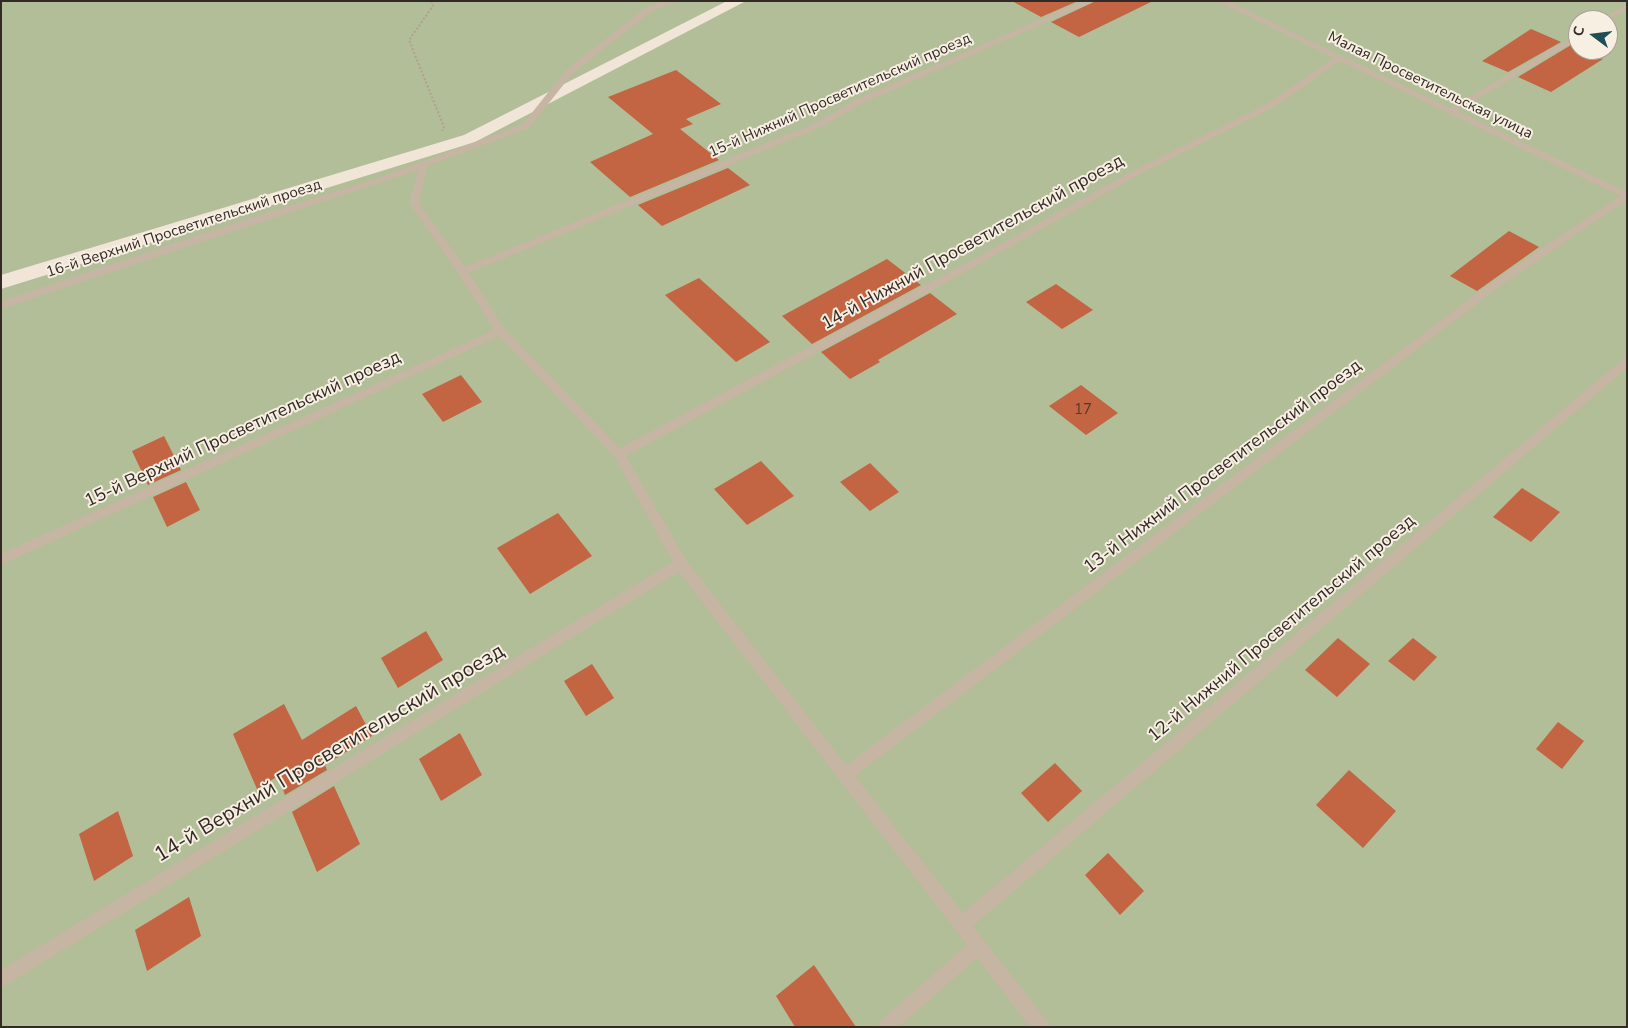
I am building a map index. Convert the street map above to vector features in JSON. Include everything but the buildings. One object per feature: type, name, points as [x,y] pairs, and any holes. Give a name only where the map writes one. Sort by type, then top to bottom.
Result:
[{"type":"lane","name":"16-й Верхний Просветительский проезд","points":[[1,305],[423,166],[526,126],[569,72],[649,9],[675,1]]},
{"type":"lane","name":"15-й Нижний Просветительский проезд","points":[[463,272],[818,125],[860,101],[1090,1]]},
{"type":"lane","name":"Малая Просветительская улица","points":[[1221,1],[1627,196]]},
{"type":"lane","points":[[1451,112],[1568,42]]},
{"type":"lane","name":"14-й Нижний Просветительский проезд","points":[[619,454],[1139,171],[1273,104],[1340,58]]},
{"type":"lane","points":[[423,166],[414,203],[463,272],[500,331],[619,454],[681,564],[1041,1027]]},
{"type":"lane","name":"13-й Нижний Просветительский проезд","points":[[846,774],[1499,282],[1627,196]]},
{"type":"lane","name":"15-й Верхний Просветительский проезд","points":[[1,560],[500,331]]},
{"type":"lane","name":"12-й Нижний Просветительский проезд","points":[[961,925],[1627,362]]},
{"type":"lane","name":"14-й Верхний Просветительский проезд","points":[[1,980],[681,564]]},
{"type":"lane","points":[[886,1027],[978,946]]},
{"type":"path","points":[[423,166],[444,128],[409,40],[433,6],[431,1]]},
{"type":"green space","points":[[1,1],[727,1],[464,135],[1,275]]},
{"type":"green space","points":[[746,1],[1627,1],[1627,1027],[1,1027],[1,289],[475,142]]}]
